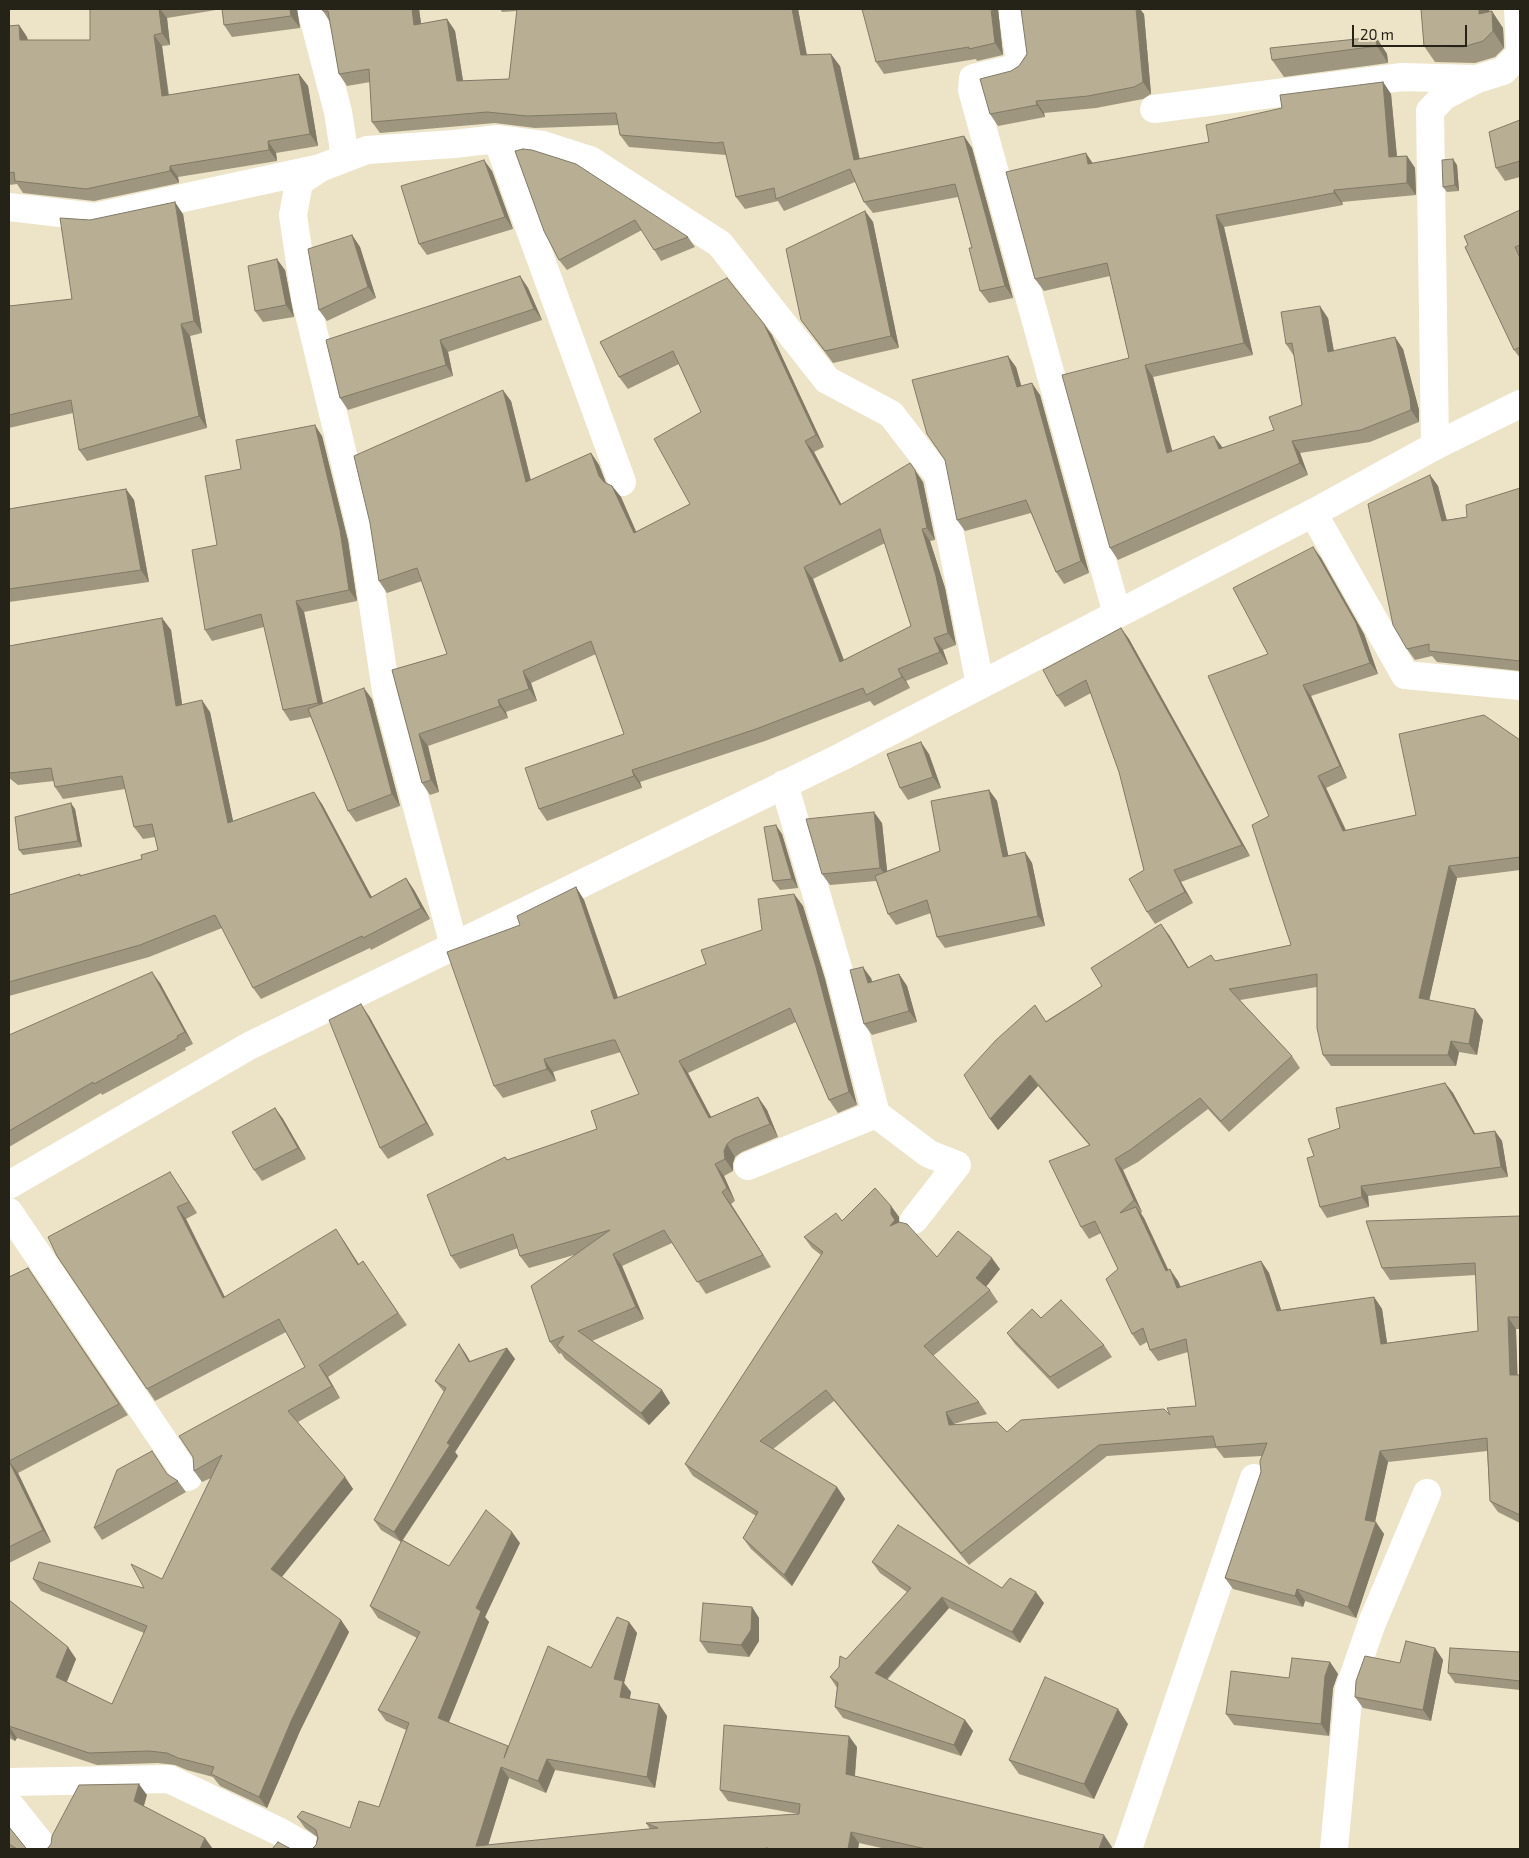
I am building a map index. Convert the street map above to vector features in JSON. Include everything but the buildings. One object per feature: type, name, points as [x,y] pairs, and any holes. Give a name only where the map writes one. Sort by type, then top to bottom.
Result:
[{"type":"street","points":[[311,9],[338,112],[345,156]]},
{"type":"street","points":[[1012,9],[1020,62],[1015,68],[973,78],[972,90],[1117,614]]},
{"type":"street","points":[[1518,9],[1520,48]]},
{"type":"street","points":[[1435,446],[1430,111],[1444,96],[1477,79],[1503,71],[1520,54]]},
{"type":"street","points":[[1154,109],[1402,77],[1477,79]]},
{"type":"street","points":[[497,139],[622,482]]},
{"type":"street","points":[[454,946],[386,691],[363,538],[304,297],[292,215],[299,182],[320,168],[345,156],[367,150],[497,139],[543,145],[590,160],[720,244],[826,380],[891,414],[938,475],[980,684]]},
{"type":"street","points":[[9,207],[95,217],[320,168]]},
{"type":"street","points":[[9,1185],[248,1046],[784,784],[1313,513],[1435,446],[1520,404]]},
{"type":"street","points":[[1313,513],[1405,675],[1520,686]]},
{"type":"street","points":[[784,784],[840,975],[876,1114],[929,1154],[957,1164],[914,1220]]},
{"type":"street","points":[[748,1166],[876,1114]]},
{"type":"street","points":[[9,1212],[188,1477]]},
{"type":"street","points":[[1128,1849],[1254,1478]]},
{"type":"street","points":[[1334,1849],[1349,1689],[1372,1623],[1427,1493]]},
{"type":"street","points":[[9,1782],[169,1779],[278,1831],[310,1849]]},
{"type":"street","points":[[9,1804],[45,1849]]}]
